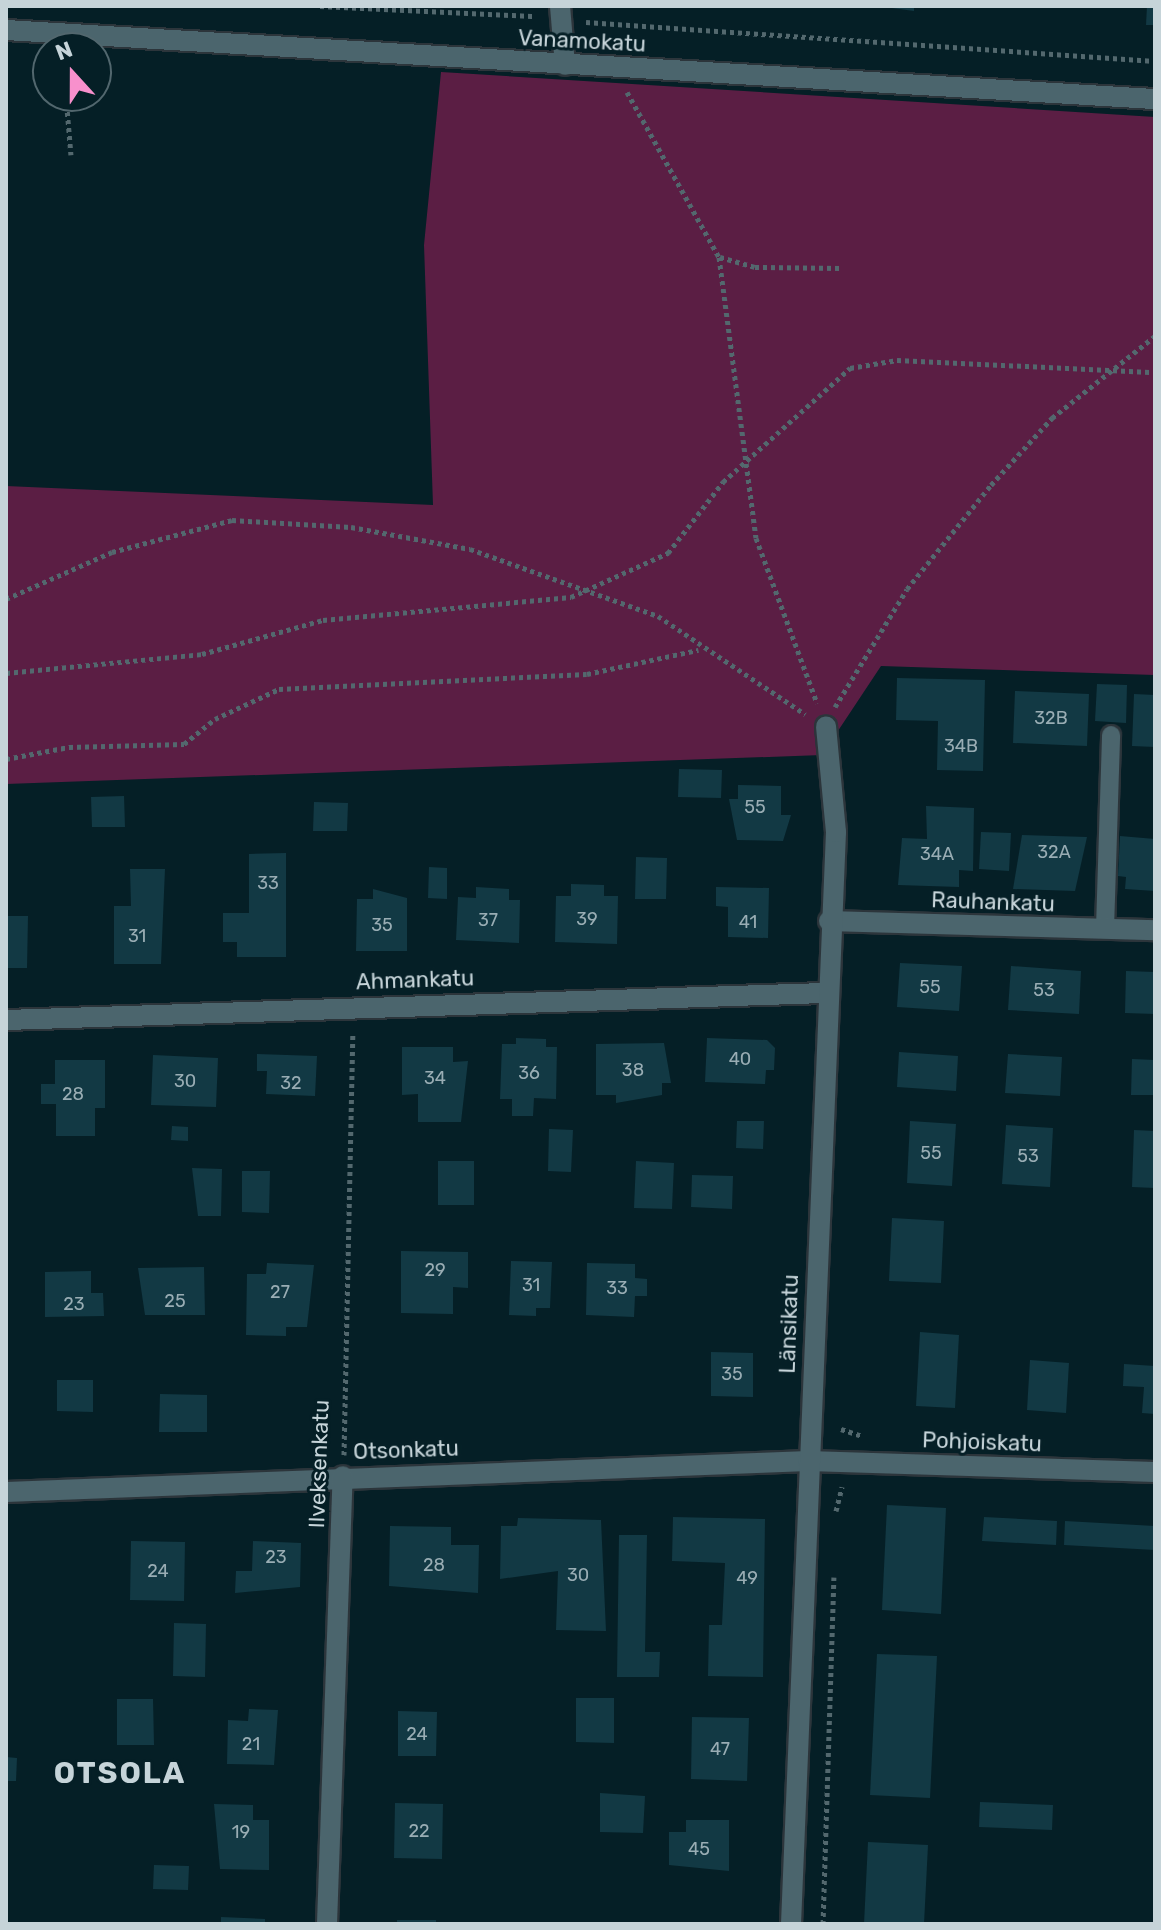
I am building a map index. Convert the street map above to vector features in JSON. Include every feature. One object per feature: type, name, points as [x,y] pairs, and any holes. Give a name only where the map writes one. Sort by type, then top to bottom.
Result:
[{"type":"street","points":[[561,12],[565,65]]},
{"type":"street","name":"Vanamokatu","points":[[6,30],[1155,99]]},
{"type":"street","name":"Länsikatu","points":[[791,1924],[825,993],[836,814],[826,726]]},
{"type":"street","name":"Rauhankatu","points":[[829,921],[1155,930]]},
{"type":"street","name":"Ahmankatu","points":[[6,1020],[354,1005],[825,993]]},
{"type":"street","name":"Pohjoiskatu","points":[[808,1461],[1155,1472]]},
{"type":"street","name":"Otsonkatu","points":[[6,1492],[343,1476],[808,1461]]},
{"type":"street","name":"Ilveksenkatu","points":[[327,1924],[343,1476]]},
{"type":"lane","points":[[1105,929],[1111,735]]},
{"type":"path","points":[[320,6],[561,12],[626,29],[1155,61]]},
{"type":"path","points":[[627,92],[719,257],[746,464],[766,580],[826,726]]},
{"type":"path","points":[[67,112],[71,155]]},
{"type":"path","points":[[719,257],[755,267],[841,268]]},
{"type":"path","points":[[826,726],[852,671],[916,577],[1052,418],[1114,372],[1155,336]]},
{"type":"path","points":[[6,673],[202,654],[323,620],[571,597],[668,553],[694,514],[850,368],[897,360],[1155,372]]},
{"type":"path","points":[[6,599],[112,552],[232,520],[396,535],[470,549],[589,588],[658,616],[699,650],[826,726]]},
{"type":"path","points":[[6,759],[69,747],[184,744],[215,719],[279,689],[587,674],[699,650]]},
{"type":"path","name":"Ilveksenkatu","points":[[343,1476],[354,1005]]},
{"type":"shaded area","points":[[441,72],[1155,117],[1155,675],[881,666],[822,755],[6,784],[6,486],[433,505],[424,245]]},
{"type":"building","points":[[877,6],[914,6],[914,11]]},
{"type":"building","points":[[1147,6],[1155,6],[1155,25],[1146,25]]},
{"type":"building","points":[[897,678],[985,680],[983,771],[937,770],[938,721],[896,720]]},
{"type":"building","points":[[1097,684],[1127,685],[1126,723],[1095,721]]},
{"type":"building","points":[[1015,691],[1089,694],[1087,746],[1013,743]]},
{"type":"building","points":[[1134,694],[1155,695],[1155,747],[1132,746]]},
{"type":"building","points":[[679,769],[722,770],[721,798],[678,797]]},
{"type":"building","points":[[738,785],[781,786],[781,815],[791,815],[783,841],[737,840],[729,799],[738,799]]},
{"type":"building","points":[[124,796],[125,827],[92,827],[91,797]]},
{"type":"building","points":[[314,802],[348,803],[347,831],[313,831]]},
{"type":"building","points":[[926,806],[974,808],[973,871],[959,870],[959,887],[898,885],[902,838],[927,839]]},
{"type":"building","points":[[981,832],[1011,833],[1009,871],[979,869]]},
{"type":"building","points":[[1022,835],[1087,837],[1075,891],[1013,889]]},
{"type":"building","points":[[1120,836],[1155,839],[1155,891],[1125,889],[1126,877],[1118,876]]},
{"type":"building","points":[[286,853],[286,957],[237,957],[237,942],[223,942],[223,913],[249,913],[249,854]]},
{"type":"building","points":[[636,857],[667,858],[666,899],[635,899]]},
{"type":"building","points":[[429,867],[447,868],[447,899],[428,898]]},
{"type":"building","points":[[130,869],[165,869],[161,964],[114,964],[114,906],[131,906]]},
{"type":"building","points":[[571,884],[604,885],[604,896],[618,896],[617,944],[555,942],[556,896],[571,896]]},
{"type":"building","points":[[476,887],[509,889],[509,900],[520,900],[519,943],[456,940],[458,897],[476,898]]},
{"type":"building","points":[[716,887],[769,888],[768,938],[728,937],[728,907],[716,906]]},
{"type":"building","points":[[373,889],[407,898],[407,951],[356,951],[357,899],[373,899]]},
{"type":"building","points":[[6,916],[28,916],[27,968],[6,968]]},
{"type":"building","points":[[900,963],[962,966],[959,1011],[897,1007]]},
{"type":"building","points":[[1011,966],[1081,971],[1079,1014],[1008,1010]]},
{"type":"building","points":[[1126,971],[1155,972],[1155,1014],[1125,1013]]},
{"type":"building","points":[[516,1038],[546,1039],[546,1047],[557,1047],[556,1099],[534,1098],[533,1116],[512,1116],[512,1099],[500,1099],[502,1044],[516,1044]]},
{"type":"building","points":[[707,1038],[767,1040],[775,1048],[774,1070],[766,1070],[765,1084],[705,1082]]},
{"type":"building","points":[[664,1043],[671,1083],[662,1083],[662,1095],[616,1103],[616,1095],[596,1095],[596,1044]]},
{"type":"building","points":[[402,1047],[453,1047],[453,1062],[468,1061],[461,1122],[418,1122],[418,1094],[402,1095]]},
{"type":"building","points":[[899,1052],[958,1056],[956,1091],[897,1087]]},
{"type":"building","points":[[257,1054],[317,1056],[315,1096],[266,1094],[267,1071],[257,1071]]},
{"type":"building","points":[[1008,1054],[1062,1057],[1060,1096],[1005,1093]]},
{"type":"building","points":[[153,1055],[218,1058],[216,1107],[151,1105]]},
{"type":"building","points":[[1132,1059],[1155,1060],[1155,1095],[1131,1095]]},
{"type":"building","points":[[55,1060],[105,1060],[105,1108],[95,1108],[95,1136],[56,1136],[56,1104],[41,1104],[41,1084],[55,1084]]},
{"type":"building","points":[[737,1121],[764,1121],[763,1149],[736,1148]]},
{"type":"building","points":[[910,1121],[956,1124],[952,1186],[907,1183]]},
{"type":"building","points":[[1006,1125],[1053,1128],[1050,1187],[1002,1184]]},
{"type":"building","points":[[172,1126],[188,1127],[188,1141],[171,1140]]},
{"type":"building","points":[[549,1129],[573,1130],[571,1172],[548,1171]]},
{"type":"building","points":[[1134,1130],[1155,1131],[1155,1188],[1132,1187]]},
{"type":"building","points":[[438,1161],[474,1161],[474,1205],[438,1205]]},
{"type":"building","points":[[636,1161],[674,1163],[672,1209],[634,1208]]},
{"type":"building","points":[[192,1168],[222,1169],[221,1216],[198,1216]]},
{"type":"building","points":[[242,1171],[270,1171],[269,1213],[242,1212]]},
{"type":"building","points":[[692,1175],[733,1176],[732,1209],[691,1207]]},
{"type":"building","points":[[892,1218],[944,1221],[941,1283],[889,1281]]},
{"type":"building","points":[[401,1251],[468,1252],[468,1288],[453,1287],[453,1314],[401,1313]]},
{"type":"building","points":[[511,1261],[552,1262],[550,1308],[536,1308],[536,1316],[509,1315]]},
{"type":"building","points":[[267,1263],[314,1265],[307,1327],[286,1327],[286,1336],[246,1335],[247,1274],[266,1274]]},
{"type":"building","points":[[587,1263],[635,1264],[635,1278],[647,1279],[647,1296],[635,1296],[634,1317],[586,1315]]},
{"type":"building","points":[[204,1267],[205,1315],[145,1315],[138,1268]]},
{"type":"building","points":[[91,1271],[91,1293],[103,1293],[104,1316],[45,1317],[45,1272]]},
{"type":"building","points":[[920,1332],[959,1335],[955,1408],[916,1406]]},
{"type":"building","points":[[711,1352],[753,1353],[753,1397],[711,1396]]},
{"type":"building","points":[[1030,1360],[1069,1363],[1066,1413],[1027,1410]]},
{"type":"building","points":[[1124,1364],[1155,1366],[1155,1414],[1142,1413],[1144,1387],[1123,1386]]},
{"type":"building","points":[[57,1380],[93,1380],[93,1412],[57,1411]]},
{"type":"building","points":[[160,1394],[207,1395],[207,1432],[159,1432]]},
{"type":"building","points":[[887,1505],[946,1508],[941,1614],[882,1610]]},
{"type":"building","points":[[673,1517],[765,1519],[763,1677],[708,1676],[709,1625],[722,1625],[725,1563],[672,1561]]},
{"type":"building","points":[[984,1517],[1057,1521],[1056,1545],[982,1541]]},
{"type":"building","points":[[518,1518],[601,1520],[606,1631],[556,1630],[558,1571],[500,1579],[501,1526],[517,1526]]},
{"type":"building","points":[[1065,1521],[1155,1526],[1155,1550],[1064,1545]]},
{"type":"building","points":[[390,1526],[451,1527],[451,1545],[479,1545],[478,1593],[389,1586]]},
{"type":"building","points":[[619,1535],[647,1535],[645,1652],[660,1652],[659,1677],[617,1677]]},
{"type":"building","points":[[131,1541],[185,1542],[184,1601],[130,1600]]},
{"type":"building","points":[[253,1541],[301,1543],[300,1587],[235,1593],[236,1571],[252,1571]]},
{"type":"building","points":[[174,1623],[206,1624],[205,1677],[173,1676]]},
{"type":"building","points":[[877,1654],[937,1656],[930,1798],[870,1795]]},
{"type":"building","points":[[576,1698],[614,1698],[614,1743],[576,1742]]},
{"type":"building","points":[[117,1699],[153,1699],[154,1745],[117,1745]]},
{"type":"building","points":[[249,1709],[278,1710],[274,1765],[227,1764],[228,1720],[248,1721]]},
{"type":"building","points":[[398,1711],[437,1712],[436,1756],[398,1756]]},
{"type":"building","points":[[692,1717],[749,1718],[747,1781],[691,1779]]},
{"type":"building","points":[[6,1757],[17,1758],[16,1781],[6,1781]]},
{"type":"building","points":[[600,1793],[645,1796],[643,1833],[600,1832]]},
{"type":"building","points":[[980,1802],[1053,1805],[1052,1830],[979,1827]]},
{"type":"building","points":[[395,1803],[443,1804],[442,1859],[394,1858]]},
{"type":"building","points":[[214,1804],[253,1805],[253,1820],[269,1820],[269,1870],[220,1869]]},
{"type":"building","points":[[686,1820],[729,1820],[729,1871],[669,1865],[669,1832],[686,1832]]},
{"type":"building","points":[[868,1842],[928,1845],[924,1924],[864,1924]]},
{"type":"building","points":[[154,1865],[189,1866],[188,1890],[153,1889]]},
{"type":"building","points":[[221,1917],[265,1919],[265,1924],[221,1924]]},
{"type":"building","points":[[397,1920],[436,1920],[436,1924],[397,1924]]},
{"type":"district","name":"OTSOLA","points":[[120,1773]]}]
